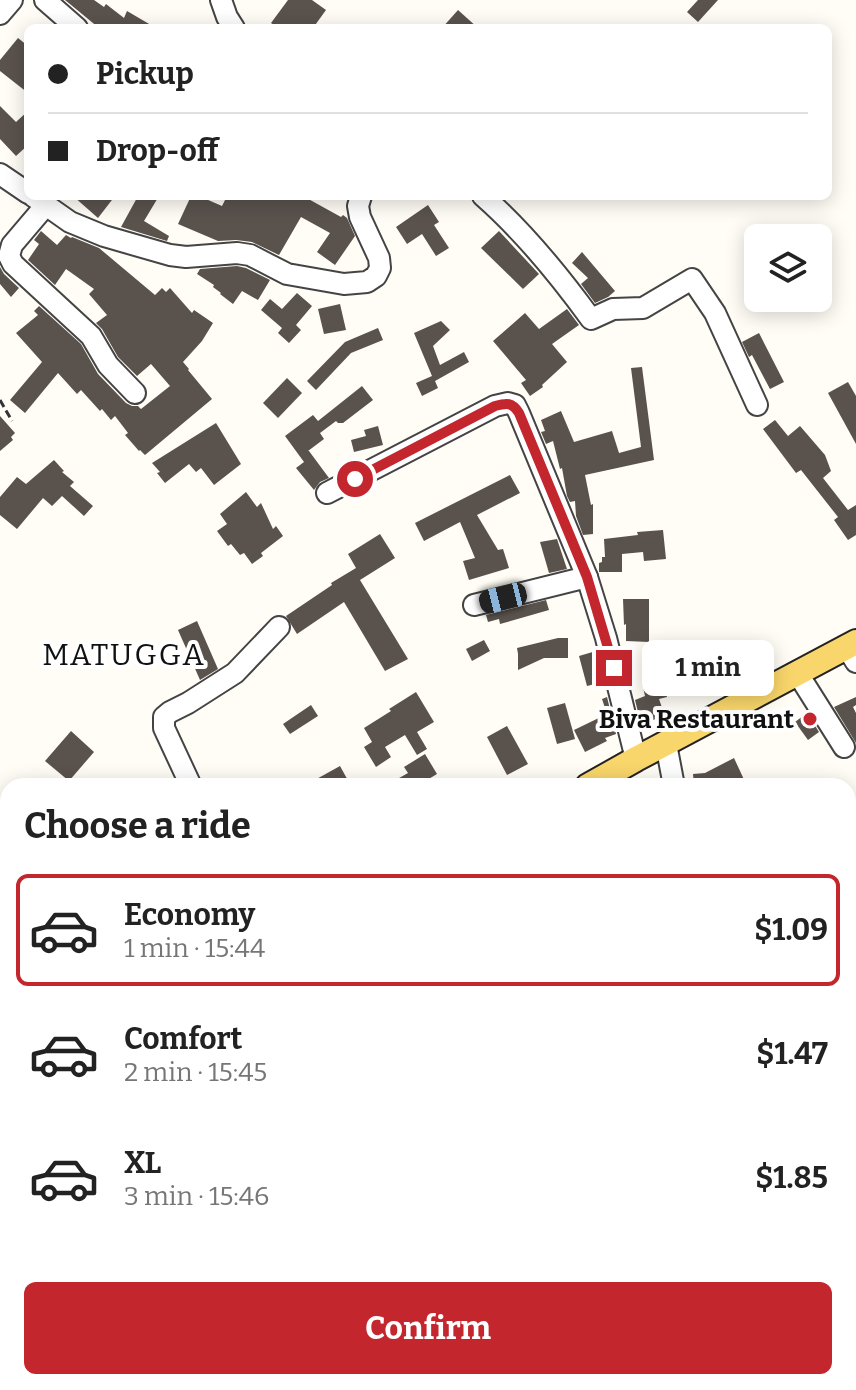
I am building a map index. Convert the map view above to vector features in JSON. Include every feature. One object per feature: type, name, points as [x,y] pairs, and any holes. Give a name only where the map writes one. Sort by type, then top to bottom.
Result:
[{"type":"main road","points":[[602,778],[798,674],[853,651]]},
{"type":"street","points":[[0,14],[12,0]]},
{"type":"street","points":[[45,0],[72,24]]},
{"type":"street","points":[[221,0],[231,24]]},
{"type":"street","points":[[0,174],[24,190]]},
{"type":"street","points":[[35,200],[12,245],[9,256],[13,264],[91,336],[108,365],[135,393]]},
{"type":"street","points":[[39,200],[70,222],[104,236],[170,255],[250,255],[287,274],[344,284],[367,282],[376,276],[380,268],[379,258],[354,200]]},
{"type":"street","points":[[487,200],[544,259],[591,319],[613,309],[643,308],[692,279],[715,313],[757,405]]},
{"type":"street","points":[[327,493],[495,406],[515,405],[587,577],[606,638],[636,759]]},
{"type":"street","points":[[474,605],[587,577]]},
{"type":"street","points":[[187,778],[164,728],[164,717],[235,673],[279,627]]},
{"type":"street","points":[[798,674],[844,747]]},
{"type":"street","points":[[666,744],[672,778]]},
{"type":"path","points":[[0,400],[12,421]]},
{"type":"building","points":[[65,0],[94,0],[104,7],[106,4],[124,18],[127,11],[149,24],[94,24]]},
{"type":"building","points":[[288,0],[312,0],[326,10],[316,24],[271,23]]},
{"type":"building","points":[[698,0],[718,0],[698,22],[687,12]]},
{"type":"building","points":[[458,10],[474,24],[446,24]]},
{"type":"building","points":[[18,38],[24,43],[24,90],[0,71],[0,60]]},
{"type":"building","points":[[0,106],[16,122],[24,115],[24,149],[16,156],[0,139]]},
{"type":"building","points":[[78,200],[112,200],[98,218]]},
{"type":"building","points":[[136,200],[157,200],[144,221],[169,236],[167,241],[121,227]]},
{"type":"building","points":[[189,200],[208,200],[222,206],[225,200],[310,200],[347,218],[355,236],[335,265],[317,252],[330,233],[301,217],[279,255],[252,242],[218,241],[178,224]]},
{"type":"building","points":[[428,205],[439,222],[434,225],[449,248],[436,256],[422,234],[407,244],[396,227]]},
{"type":"building","points":[[41,231],[57,245],[66,235],[99,248],[155,295],[162,288],[166,292],[170,288],[192,313],[194,310],[213,323],[183,362],[212,399],[145,455],[125,435],[128,433],[115,416],[111,420],[81,390],[77,394],[58,373],[25,413],[10,400],[42,362],[16,333],[38,315],[34,311],[39,306],[81,344],[98,374],[126,403],[141,409],[170,386],[151,364],[137,376],[118,357],[96,323],[107,315],[89,294],[94,289],[66,269],[55,285],[28,260],[39,244],[34,240]]},
{"type":"building","points":[[499,231],[539,274],[523,289],[481,248]]},
{"type":"building","points":[[582,252],[615,291],[595,303],[581,284],[588,278],[572,263]]},
{"type":"building","points":[[237,266],[270,280],[258,300],[242,291],[233,304],[214,285],[197,274],[200,269]]},
{"type":"building","points":[[0,267],[19,288],[11,297],[0,284]]},
{"type":"building","points":[[297,293],[312,306],[296,325],[301,330],[289,343],[278,333],[282,328],[261,310],[270,299],[282,309]]},
{"type":"building","points":[[340,304],[346,330],[324,334],[318,309]]},
{"type":"building","points":[[567,309],[579,325],[552,344],[567,362],[530,396],[521,383],[526,380],[493,341],[525,313],[539,329]]},
{"type":"building","points":[[441,321],[450,330],[433,346],[440,365],[464,352],[469,362],[435,381],[438,388],[422,396],[416,383],[432,376],[414,333]]},
{"type":"building","points":[[378,328],[383,340],[351,353],[316,390],[307,381],[345,342]]},
{"type":"building","points":[[759,333],[784,382],[770,389],[742,342]]},
{"type":"building","points":[[642,367],[654,460],[585,475],[593,504],[593,534],[583,535],[576,516],[575,501],[570,502],[567,496],[553,441],[546,444],[541,432],[545,431],[541,420],[561,411],[574,442],[612,431],[619,453],[641,447],[631,368]]},
{"type":"building","points":[[287,378],[302,393],[278,418],[263,403]]},
{"type":"building","points":[[848,382],[856,396],[856,444],[828,393]]},
{"type":"building","points":[[362,386],[373,400],[343,423],[336,421],[320,433],[324,439],[308,451],[329,478],[320,482],[314,490],[296,468],[304,462],[285,436],[313,415],[318,421]]},
{"type":"building","points":[[0,416],[15,433],[11,437],[13,440],[0,451]]},
{"type":"building","points":[[775,420],[788,436],[800,426],[825,455],[831,471],[823,478],[848,510],[856,505],[856,535],[848,540],[834,520],[838,517],[801,470],[796,473],[763,429]]},
{"type":"building","points":[[216,423],[241,464],[214,485],[201,468],[196,472],[189,464],[165,483],[152,463]]},
{"type":"building","points":[[378,426],[383,445],[354,452],[351,440],[366,436],[364,430]]},
{"type":"building","points":[[54,460],[74,482],[70,486],[93,506],[84,516],[62,496],[52,506],[43,498],[17,529],[0,515],[0,497],[17,477],[26,484]]},
{"type":"building","points":[[510,475],[520,493],[477,515],[498,550],[503,549],[509,568],[469,580],[463,561],[475,558],[460,522],[424,541],[415,523]]},
{"type":"building","points":[[246,492],[257,507],[261,503],[273,529],[276,526],[283,536],[252,564],[244,553],[240,555],[231,544],[228,546],[217,531],[227,524],[220,514]]},
{"type":"building","points":[[663,530],[666,559],[644,561],[643,552],[622,554],[622,572],[599,572],[599,563],[605,557],[604,539]]},
{"type":"building","points":[[380,534],[395,558],[360,580],[408,659],[385,671],[344,602],[297,634],[286,616],[356,568],[348,554]]},
{"type":"building","points":[[557,539],[567,569],[549,573],[540,542]]},
{"type":"building","points":[[623,599],[649,599],[649,642],[626,641]]},
{"type":"building","points":[[546,600],[549,610],[500,624],[499,619],[488,622],[486,615]]},
{"type":"building","points":[[197,621],[218,669],[200,680],[178,630]]},
{"type":"building","points":[[568,638],[568,658],[544,658],[518,670],[517,648]]},
{"type":"building","points":[[484,640],[490,651],[472,661],[466,649]]},
{"type":"building","points":[[596,651],[603,682],[587,686],[579,656]]},
{"type":"building","points":[[662,677],[667,697],[659,699],[665,716],[641,724],[635,700],[645,696],[642,683]]},
{"type":"building","points":[[416,692],[434,722],[417,732],[427,749],[417,755],[405,735],[385,747],[391,757],[376,767],[364,747],[372,742],[364,728]]},
{"type":"building","points":[[607,697],[616,734],[585,752],[574,730],[607,714],[602,699]]},
{"type":"building","points":[[856,697],[853,707],[856,713],[856,743],[834,707]]},
{"type":"building","points":[[565,703],[575,739],[557,744],[547,708]]},
{"type":"building","points":[[311,705],[318,716],[290,734],[283,724]]},
{"type":"building","points":[[807,713],[819,732],[808,740],[795,722]]},
{"type":"building","points":[[507,726],[528,764],[507,775],[487,737]]},
{"type":"building","points":[[71,731],[94,752],[72,778],[65,778],[45,761]]},
{"type":"building","points":[[425,754],[437,774],[430,778],[399,778],[408,773],[404,767]]},
{"type":"building","points":[[734,758],[743,778],[693,778],[693,774],[705,773]]},
{"type":"building","points":[[340,766],[347,778],[318,778]]},
{"type":"place","name":"Biva Restaurant","points":[[810,719]]},
{"type":"district","name":"MATUGGA","points":[[124,655]]},
{"type":"route","points":[[355,479],[495,406],[515,405],[587,577],[614,668]]}]
